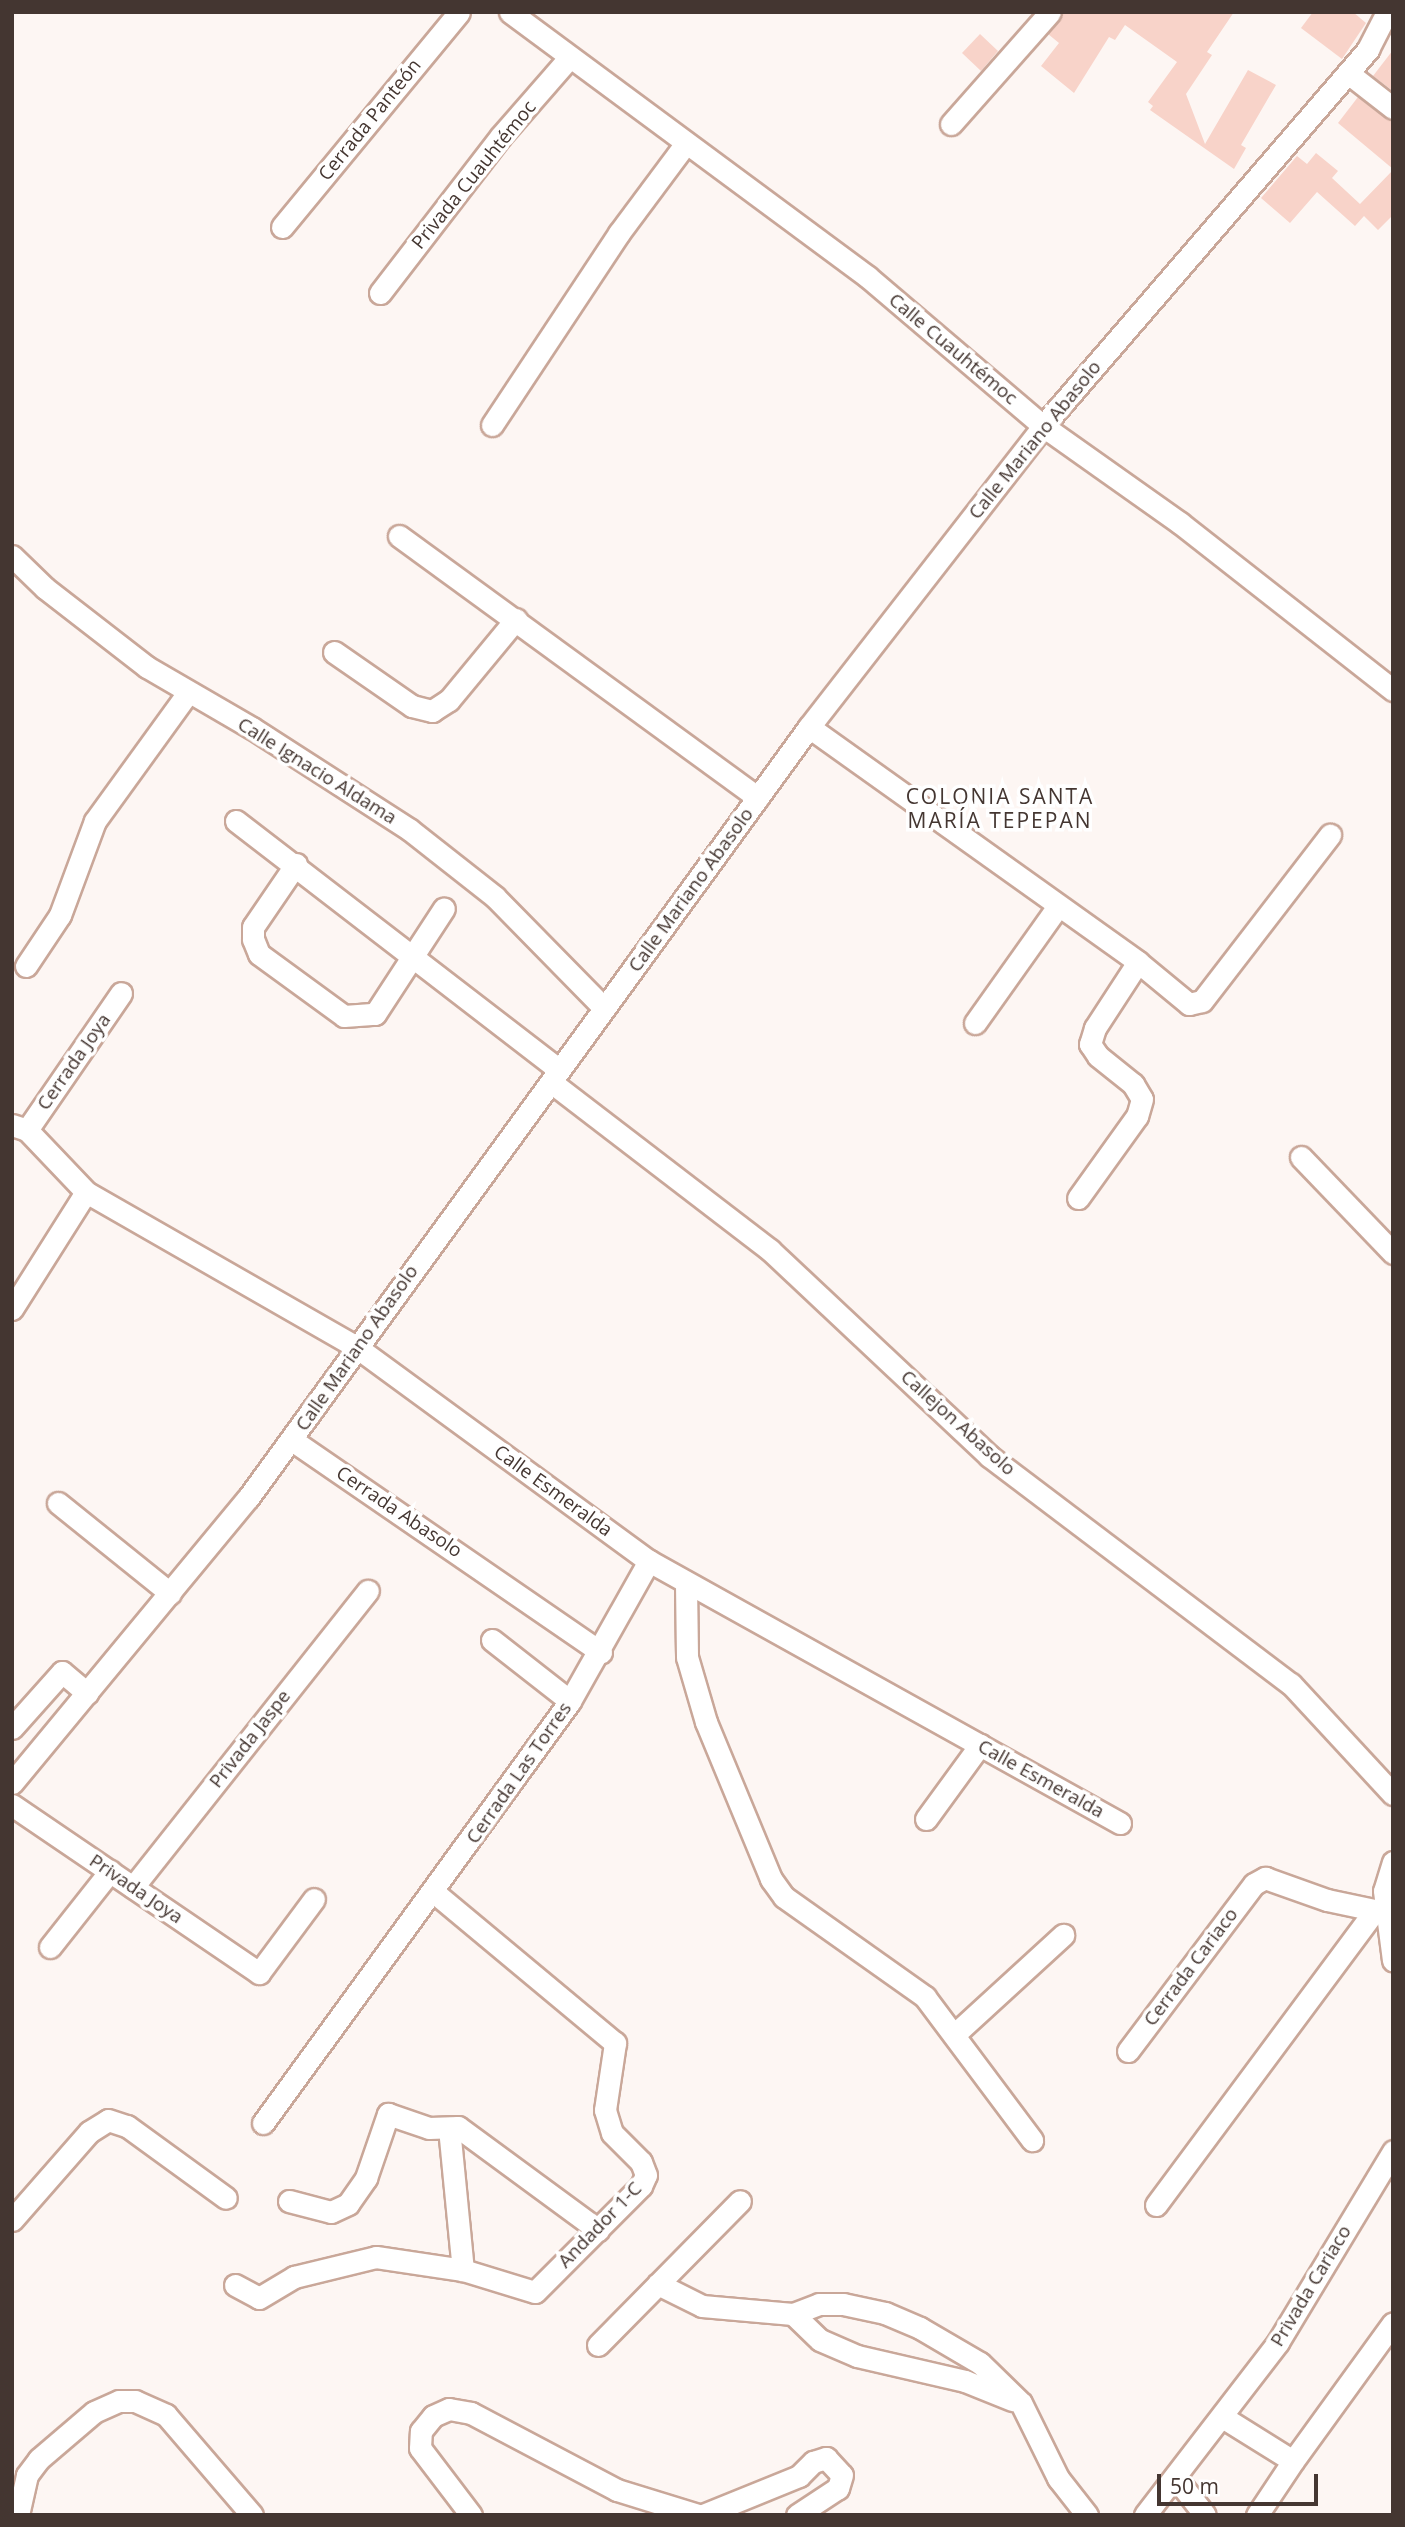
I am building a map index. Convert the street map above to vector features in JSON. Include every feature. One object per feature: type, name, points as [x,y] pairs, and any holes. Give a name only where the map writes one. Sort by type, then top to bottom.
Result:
[{"type":"street","name":"Cerrada Panteón","points":[[282,227],[459,12]]},
{"type":"street","points":[[951,124],[1050,12]]},
{"type":"street","name":"Calle Mariano Abasolo","points":[[12,1783],[170,1593],[292,1440],[355,1346],[809,727],[1043,426],[1368,49],[1387,12]]},
{"type":"street","name":"Calle Cuauhtémoc","points":[[520,14],[569,58],[869,277],[1043,426],[1181,523],[1393,690]]},
{"type":"street","name":"Privada Cuauhtémoc","points":[[380,293],[501,136],[569,58]]},
{"type":"street","points":[[1348,73],[1393,108]]},
{"type":"street","points":[[492,425],[619,233],[685,142]]},
{"type":"street","points":[[399,536],[758,798]]},
{"type":"street","name":"Calle Ignacio Aldama","points":[[12,556],[45,587],[187,694],[252,728],[410,830],[495,897],[604,1008]]},
{"type":"street","points":[[334,652],[412,706],[432,711],[449,700],[516,619]]},
{"type":"street","points":[[26,966],[60,915],[95,821],[187,694]]},
{"type":"street","points":[[809,727],[1138,962],[1189,1003],[1202,1001],[1330,835]]},
{"type":"street","name":"Callejon Abasolo","points":[[236,821],[416,956],[555,1076],[770,1250],[989,1456],[1291,1684],[1393,1794]]},
{"type":"street","points":[[296,864],[253,926],[259,954],[344,1016],[361,1018],[374,1014],[416,956],[444,908]]},
{"type":"street","points":[[975,1023],[1058,906]]},
{"type":"street","points":[[1078,1198],[1137,1116],[1142,1099],[1133,1084],[1098,1056],[1090,1044],[1095,1028],[1138,962]]},
{"type":"street","name":"Cerrada Joya","points":[[20,1128],[121,993]]},
{"type":"street","name":"Calle Esmeralda","points":[[20,1128],[86,1192],[355,1346],[649,1561],[686,1584],[1120,1823]]},
{"type":"street","points":[[1301,1157],[1393,1253]]},
{"type":"street","points":[[12,1309],[86,1192]]},
{"type":"street","name":"Cerrada Abasolo","points":[[292,1440],[601,1652]]},
{"type":"street","points":[[58,1503],[170,1593]]},
{"type":"street","name":"Cerrada Las Torres","points":[[262,2123],[434,1892],[570,1701],[601,1652],[649,1561]]},
{"type":"street","points":[[686,1584],[687,1657],[706,1722],[771,1879],[784,1897],[925,1997],[1032,2140]]},
{"type":"street","name":"Privada Jaspe","points":[[133,1887],[368,1591]]},
{"type":"street","points":[[492,1640],[570,1701]]},
{"type":"street","points":[[12,1728],[62,1672],[87,1693]]},
{"type":"street","points":[[926,1819],[980,1745]]},
{"type":"street","name":"Privada Joya","points":[[12,1805],[260,1973],[314,1899]]},
{"type":"street","points":[[1156,2205],[1379,1911],[1393,1862]]},
{"type":"street","points":[[50,1947],[110,1871]]},
{"type":"street","name":"Cerrada Cariaco","points":[[1128,2051],[1254,1884],[1265,1878],[1276,1880],[1327,1900],[1379,1911]]},
{"type":"street","name":"Andador 1-C","points":[[235,2285],[260,2298],[294,2277],[376,2257],[463,2270],[535,2292],[641,2186],[646,2175],[641,2162],[612,2133],[605,2110],[615,2043],[434,1892]]},
{"type":"street","points":[[1379,1911],[1393,1959]]},
{"type":"street","points":[[955,2034],[1063,1935]]},
{"type":"street","points":[[289,2201],[331,2212],[348,2204],[366,2178],[387,2114],[429,2128],[457,2127],[598,2230]]},
{"type":"street","points":[[12,2220],[89,2132],[108,2120],[127,2126],[226,2198]]},
{"type":"street","points":[[449,2128],[463,2270]]},
{"type":"street","name":"Privada Cariaco","points":[[1145,2515],[1224,2418],[1278,2342],[1393,2151]]},
{"type":"street","points":[[598,2345],[740,2201]]},
{"type":"street","points":[[658,2284],[702,2306],[793,2314],[819,2304],[885,2313],[980,2364],[1021,2403],[1058,2478],[1087,2515]]},
{"type":"street","points":[[793,2314],[820,2340],[857,2356],[965,2381],[1021,2403]]},
{"type":"street","points":[[1257,2515],[1393,2323]]},
{"type":"street","points":[[18,2515],[27,2475],[39,2459],[94,2412],[119,2401],[135,2401],[166,2415],[252,2515]]},
{"type":"street","points":[[471,2515],[420,2448],[421,2431],[433,2416],[449,2409],[471,2413],[617,2490],[698,2515]]},
{"type":"street","points":[[1224,2418],[1293,2461]]},
{"type":"street","points":[[704,2515],[799,2476],[813,2462],[826,2458],[842,2475],[838,2488],[797,2515]]},
{"type":"street","points":[[1175,2477],[1205,2515]]},
{"type":"building","points":[[1063,12],[1234,12],[1207,52],[1212,55],[1186,94],[1205,144],[1248,70],[1276,85],[1241,145],[1246,148],[1234,169],[1150,110],[1153,106],[1148,102],[1177,62],[1125,25],[1115,40],[1109,37],[1074,93],[1041,66],[1059,43],[1048,34]]},
{"type":"building","points":[[1313,12],[1353,12],[1366,23],[1342,59],[1301,28]]},
{"type":"building","points":[[980,34],[998,51],[981,71],[962,53]]},
{"type":"building","points":[[1393,50],[1393,91],[1373,76]]},
{"type":"building","points":[[1358,97],[1393,121],[1393,169],[1338,123]]},
{"type":"building","points":[[1316,153],[1338,171],[1332,178],[1360,204],[1393,170],[1393,215],[1378,230],[1364,216],[1355,226],[1317,192],[1290,223],[1261,198],[1297,156],[1307,164]]},
{"type":"district","name":"COLONIA SANTA MARÍA TEPEPAN","points":[[1000,808]]}]
